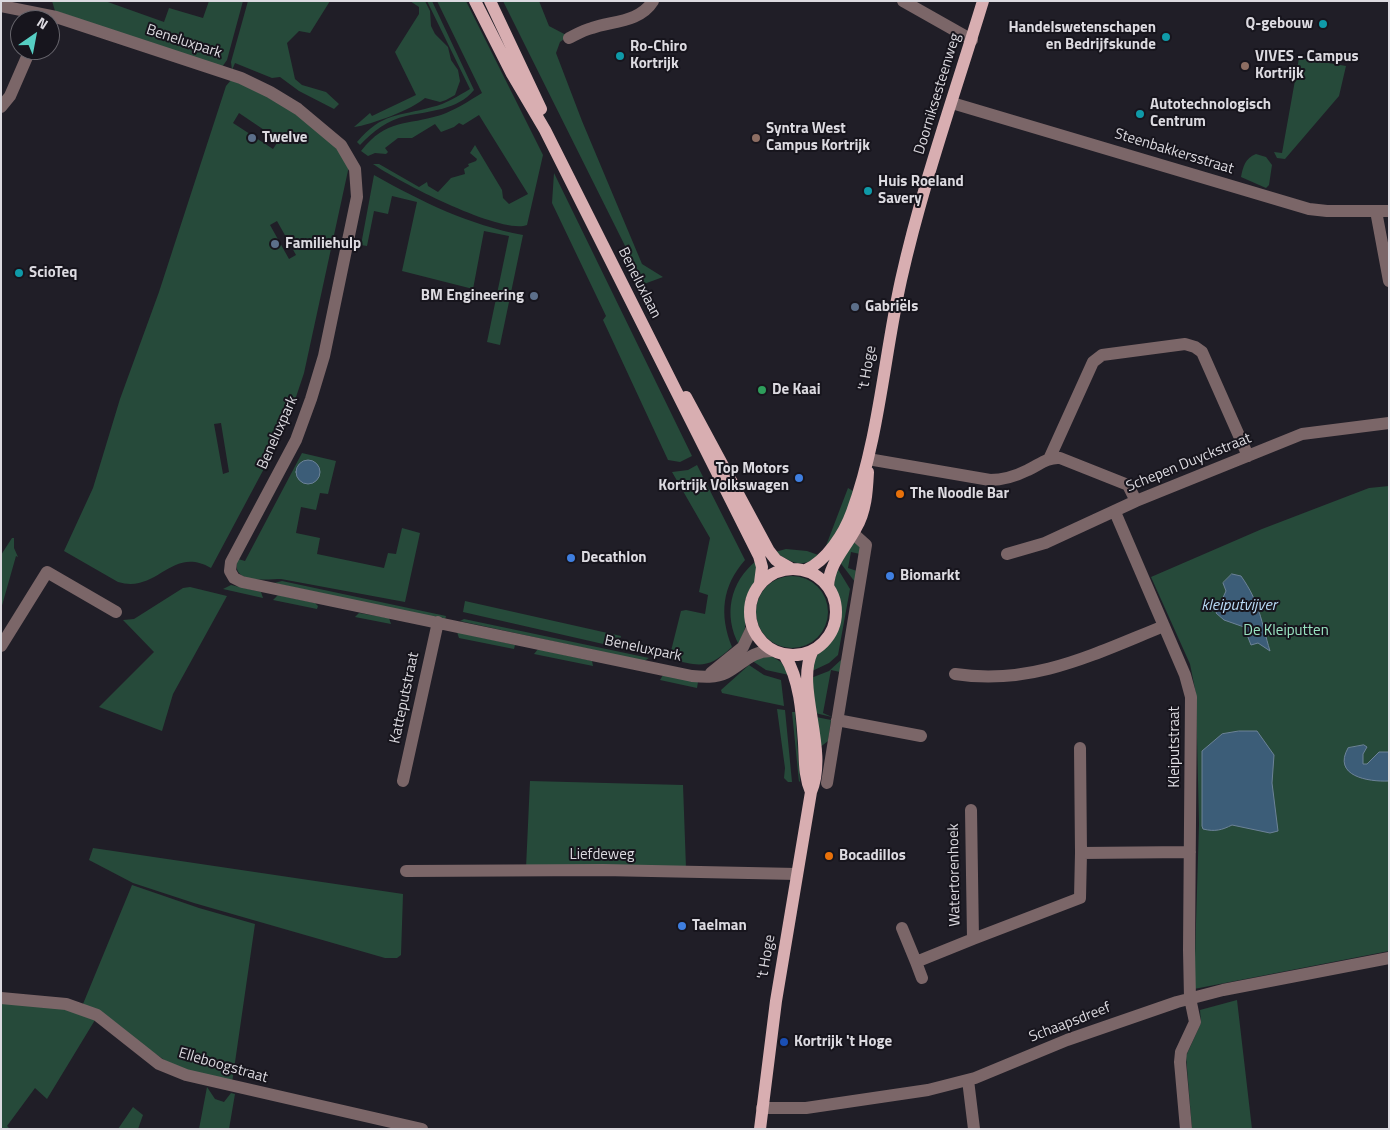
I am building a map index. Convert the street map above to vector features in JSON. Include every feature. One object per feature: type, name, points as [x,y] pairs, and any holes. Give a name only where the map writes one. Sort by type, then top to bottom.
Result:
[{"type":"main road","name":"Beneluxlaan","points":[[475,1],[512,74],[552,144],[759,556],[762,567],[760,583]]},
{"type":"main road","name":"Beneluxlaan","points":[[490,1],[529,84],[686,397],[770,551],[776,560],[790,568]]},
{"type":"main road","name":"Doorniksesteenweg","points":[[900,283],[909,246],[983,1]]},
{"type":"main road","name":"'t Hoge","points":[[828,587],[832,567],[850,530],[868,459],[900,283]]},
{"type":"main road","name":"'t Hoge","points":[[806,570],[823,560],[850,530]]},
{"type":"main road","points":[[790,568],[806,570],[828,587],[836,604],[836,619],[827,638],[812,652],[785,656],[771,651],[761,641],[752,628],[750,606],[760,583],[779,571],[790,568]]},
{"type":"main road","name":"'t Hoge","points":[[760,1129],[776,1001],[811,792],[816,780],[815,747],[806,671],[812,652]]},
{"type":"main road","name":"'t Hoge","points":[[785,656],[795,678],[804,740],[805,778],[811,792]]},
{"type":"street","points":[[569,38],[592,28],[636,17],[648,9],[653,1]]},
{"type":"street","points":[[903,1],[972,40]]},
{"type":"street","points":[[1,6],[34,10]]},
{"type":"street","name":"Beneluxpark","points":[[60,17],[256,84],[298,109],[333,136],[347,152],[355,169],[357,197],[319,376],[296,440],[231,562],[230,571],[234,578],[242,582],[692,676],[726,673],[755,653],[771,651]]},
{"type":"street","points":[[1,107],[10,96],[26,60]]},
{"type":"street","name":"Steenbakkersstraat","points":[[952,104],[1309,209],[1389,211]]},
{"type":"street","points":[[1376,211],[1389,281]]},
{"type":"street","points":[[868,459],[990,480],[1001,480],[1025,472],[1050,457],[1093,362],[1102,355],[1185,344],[1195,347],[1202,352],[1248,456]]},
{"type":"street","name":"Schepen Duyckstraat","points":[[1007,554],[1045,543],[1136,501],[1302,434],[1389,423]]},
{"type":"street","points":[[1050,457],[1060,458],[1128,485],[1136,501]]},
{"type":"street","name":"Kleiputstraat","points":[[1115,512],[1185,675],[1191,697],[1190,998],[1195,1022],[1181,1052],[1180,1062],[1186,1129]]},
{"type":"street","points":[[827,783],[866,545],[850,530]]},
{"type":"street","points":[[1,646],[47,572],[116,612]]},
{"type":"street","name":"Katteputstraat","points":[[403,781],[438,622]]},
{"type":"street","points":[[955,674],[1029,674],[1063,666],[1164,626]]},
{"type":"street","points":[[707,676],[743,647],[752,628]]},
{"type":"street","points":[[837,720],[921,736]]},
{"type":"street","name":"Watertorenhoek","points":[[916,962],[1080,898],[1080,748]]},
{"type":"street","name":"Watertorenhoek","points":[[971,810],[973,939]]},
{"type":"street","points":[[1080,853],[1190,852]]},
{"type":"street","name":"Liefdeweg","points":[[406,872],[602,870],[797,874]]},
{"type":"street","points":[[902,928],[922,978]]},
{"type":"street","name":"Schaapsdreef","points":[[762,1108],[806,1108],[928,1090],[968,1080],[1067,1040],[1190,998],[1389,958]]},
{"type":"street","name":"Elleboogstraat","points":[[1,998],[66,1004],[97,1015],[159,1064],[186,1075],[229,1087],[422,1129]]},
{"type":"street","points":[[968,1080],[974,1129]]},
{"type":"green space","points":[[52,1],[105,1],[164,22],[169,8],[203,18],[209,1],[243,1],[227,60],[222,67],[60,13],[60,10],[55,10]]},
{"type":"green space","points":[[248,1],[330,1],[310,33],[299,31],[287,43],[295,79],[302,85],[326,92],[339,104],[334,109],[299,91],[280,77],[272,78],[235,63],[232,70],[231,62]]},
{"type":"green space","points":[[410,1],[425,1],[430,11],[431,26],[435,34],[448,47],[451,60],[458,70],[460,81],[455,95],[440,102],[425,98],[391,116],[354,127],[370,113],[372,116],[416,95],[395,52],[419,14],[419,7]]},
{"type":"green space","points":[[427,1],[432,1],[474,90],[467,97],[452,106],[393,120],[370,135],[360,145],[357,142],[366,132],[383,120],[442,104],[470,89]]},
{"type":"green space","points":[[437,1],[466,1],[543,155],[527,225],[514,226],[473,215],[425,193],[373,164],[379,164],[419,187],[427,182],[428,186],[438,192],[451,178],[465,174],[464,169],[469,166],[468,164],[476,161],[477,159],[470,153],[475,145],[502,190],[503,198],[509,204],[528,194],[479,115],[463,125],[459,123],[441,132],[435,124],[412,138],[398,138],[385,148],[388,152],[386,154],[375,153],[368,156],[361,151],[370,140],[389,128],[441,115],[482,93]]},
{"type":"green space","points":[[503,1],[539,1],[549,26],[568,36],[560,42],[556,53],[582,121],[642,264],[663,277],[644,284]]},
{"type":"green space","points":[[1299,58],[1346,66],[1339,96],[1285,159],[1277,158],[1274,152],[1282,153]]},
{"type":"green space","points":[[231,80],[250,87],[292,111],[333,143],[349,166],[304,373],[275,448],[211,568],[197,562],[185,562],[175,565],[144,582],[132,584],[118,582],[64,551],[93,488],[120,399],[159,292],[226,86]],"holes":[[[239,113],[279,140],[273,149],[233,123]],[[277,221],[296,255],[289,259],[270,225]],[[221,423],[229,472],[223,474],[214,424]]]},
{"type":"green space","points":[[1256,154],[1266,157],[1272,165],[1269,185],[1266,188],[1241,177],[1247,160]]},
{"type":"green space","points":[[554,173],[692,456],[680,462],[668,460],[603,320],[606,316],[552,203]]},
{"type":"green space","points":[[374,175],[465,219],[523,235],[500,345],[487,342],[509,236],[484,231],[473,289],[402,271],[417,202],[392,196],[388,214],[374,211],[367,246],[361,245]]},
{"type":"green space","points":[[302,453],[336,461],[328,494],[320,493],[316,510],[301,507],[296,533],[320,538],[317,554],[384,568],[388,553],[396,554],[402,528],[420,533],[405,602],[281,579],[252,579],[244,577],[239,573],[237,567],[238,559],[245,561]]},
{"type":"green space","points":[[697,465],[745,560],[731,580],[725,601],[725,624],[732,647],[716,660],[703,664],[669,659],[681,611],[686,610],[705,614],[708,595],[699,592],[710,538],[672,472],[688,470]]},
{"type":"green space","name":"De Kleiputten","points":[[1389,486],[1389,951],[1194,989],[1199,824],[1196,694],[1190,664],[1151,577],[1262,529],[1369,488]]},
{"type":"green space","points":[[848,488],[853,491],[845,518],[824,551]]},
{"type":"green space","points":[[12,538],[14,538],[14,548],[18,557],[16,556],[1,609],[1,555]]},
{"type":"green space","points":[[853,542],[860,544],[860,554],[851,552],[848,568],[857,571],[855,582],[839,561]]},
{"type":"green space","points":[[786,549],[807,551],[821,556],[808,562],[792,562],[775,552]]},
{"type":"green space","points":[[756,561],[757,578],[745,600],[745,628],[739,645],[731,622],[732,600],[740,579]]},
{"type":"green space","points":[[836,566],[850,589],[838,655],[829,663],[810,672],[815,657],[833,640],[840,624],[841,603],[834,586]]},
{"type":"green space","points":[[792,576],[812,582],[822,592],[828,612],[822,632],[812,642],[792,648],[772,642],[762,632],[756,612],[762,592],[772,582]]},
{"type":"green space","points":[[282,581],[446,616],[445,620],[274,583]]},
{"type":"green space","points":[[231,585],[261,592],[263,598],[223,589]]},
{"type":"green space","points":[[190,587],[227,596],[173,694],[162,731],[99,707],[154,652],[123,620],[134,619],[183,588]]},
{"type":"green space","points":[[278,595],[315,603],[318,606],[317,609],[273,600]]},
{"type":"green space","points":[[465,601],[621,636],[620,639],[649,645],[647,654],[463,612]]},
{"type":"green space","points":[[359,613],[389,618],[391,624],[355,617]]},
{"type":"green space","points":[[464,619],[649,658],[644,661],[460,621]]},
{"type":"green space","points":[[457,632],[515,645],[514,649],[459,638]]},
{"type":"green space","points":[[538,649],[592,661],[593,666],[534,654]]},
{"type":"green space","points":[[771,656],[781,662],[789,675],[766,670],[751,660]]},
{"type":"green space","points":[[842,659],[840,672],[831,670],[823,713],[832,717],[815,713],[811,678],[829,671]]},
{"type":"green space","points":[[749,665],[764,675],[781,680],[784,706],[722,693],[721,690]]},
{"type":"green space","points":[[663,675],[698,682],[697,688],[660,680]]},
{"type":"green space","points":[[777,709],[785,710],[792,782],[788,782],[784,778],[785,768]]},
{"type":"green space","points":[[792,712],[795,712],[799,782]]},
{"type":"green space","points":[[816,717],[831,720],[828,741],[819,748]]},
{"type":"green space","points":[[530,781],[683,785],[686,868],[526,868]]},
{"type":"green space","points":[[93,848],[403,894],[401,955],[397,958],[385,958],[194,903],[133,883],[89,860]]},
{"type":"green space","points":[[132,885],[199,908],[255,924],[232,1083],[176,1068],[83,1004]]},
{"type":"green space","points":[[1237,1000],[1252,1129],[1192,1129],[1186,1056],[1201,1023],[1200,1010]]},
{"type":"green space","points":[[1,1001],[62,1008],[95,1020],[47,1099],[35,1088],[7,1126],[10,1129],[1,1129]]},
{"type":"green space","points":[[207,1087],[215,1099],[224,1102],[231,1093],[235,1094],[229,1129],[199,1129]]},
{"type":"green space","points":[[133,1107],[143,1115],[138,1129],[118,1129]]},
{"type":"water","points":[[308,460],[317,463],[320,472],[317,481],[308,484],[299,481],[296,472],[299,463]]},
{"type":"water","name":"kleiputvijver","points":[[1232,574],[1241,576],[1252,595],[1270,651],[1258,643],[1251,645],[1244,627],[1224,620],[1216,613],[1226,591],[1223,583]]},
{"type":"water","points":[[1239,731],[1257,731],[1274,755],[1272,783],[1278,831],[1270,833],[1232,825],[1218,830],[1203,829],[1202,751],[1222,734]]},
{"type":"water","points":[[1364,745],[1367,747],[1363,754],[1363,764],[1367,764],[1379,752],[1389,752],[1389,781],[1371,780],[1348,771],[1344,757],[1348,748]]},
{"type":"place","name":"Q-gebouw","points":[[1323,24]]},
{"type":"place","name":"Handelswetenschapen en Bedrijfskunde","points":[[1166,37]]},
{"type":"place","name":"Ro-Chiro Kortrijk","points":[[620,56]]},
{"type":"place","name":"VIVES - Campus Kortrijk","points":[[1245,66]]},
{"type":"place","name":"Autotechnologisch Centrum","points":[[1140,114]]},
{"type":"place","name":"Twelve","points":[[252,138]]},
{"type":"place","name":"Syntra West Campus Kortrijk","points":[[756,138]]},
{"type":"place","name":"Huis Roeland Savery","points":[[868,191]]},
{"type":"place","name":"Familiehulp","points":[[275,244]]},
{"type":"place","name":"ScioTeq","points":[[19,273]]},
{"type":"place","name":"BM Engineering","points":[[534,296]]},
{"type":"place","name":"Gabriëls","points":[[855,307]]},
{"type":"place","name":"De Kaai","points":[[762,390]]},
{"type":"place","name":"Top Motors Kortrijk Volkswagen","points":[[799,478]]},
{"type":"place","name":"The Noodle Bar","points":[[900,494]]},
{"type":"place","name":"Decathlon","points":[[571,558]]},
{"type":"place","name":"Biomarkt","points":[[890,576]]},
{"type":"place","name":"Bocadillos","points":[[829,856]]},
{"type":"place","name":"Taelman","points":[[682,926]]},
{"type":"place","name":"Kortrijk 't Hoge","points":[[784,1042]]}]
